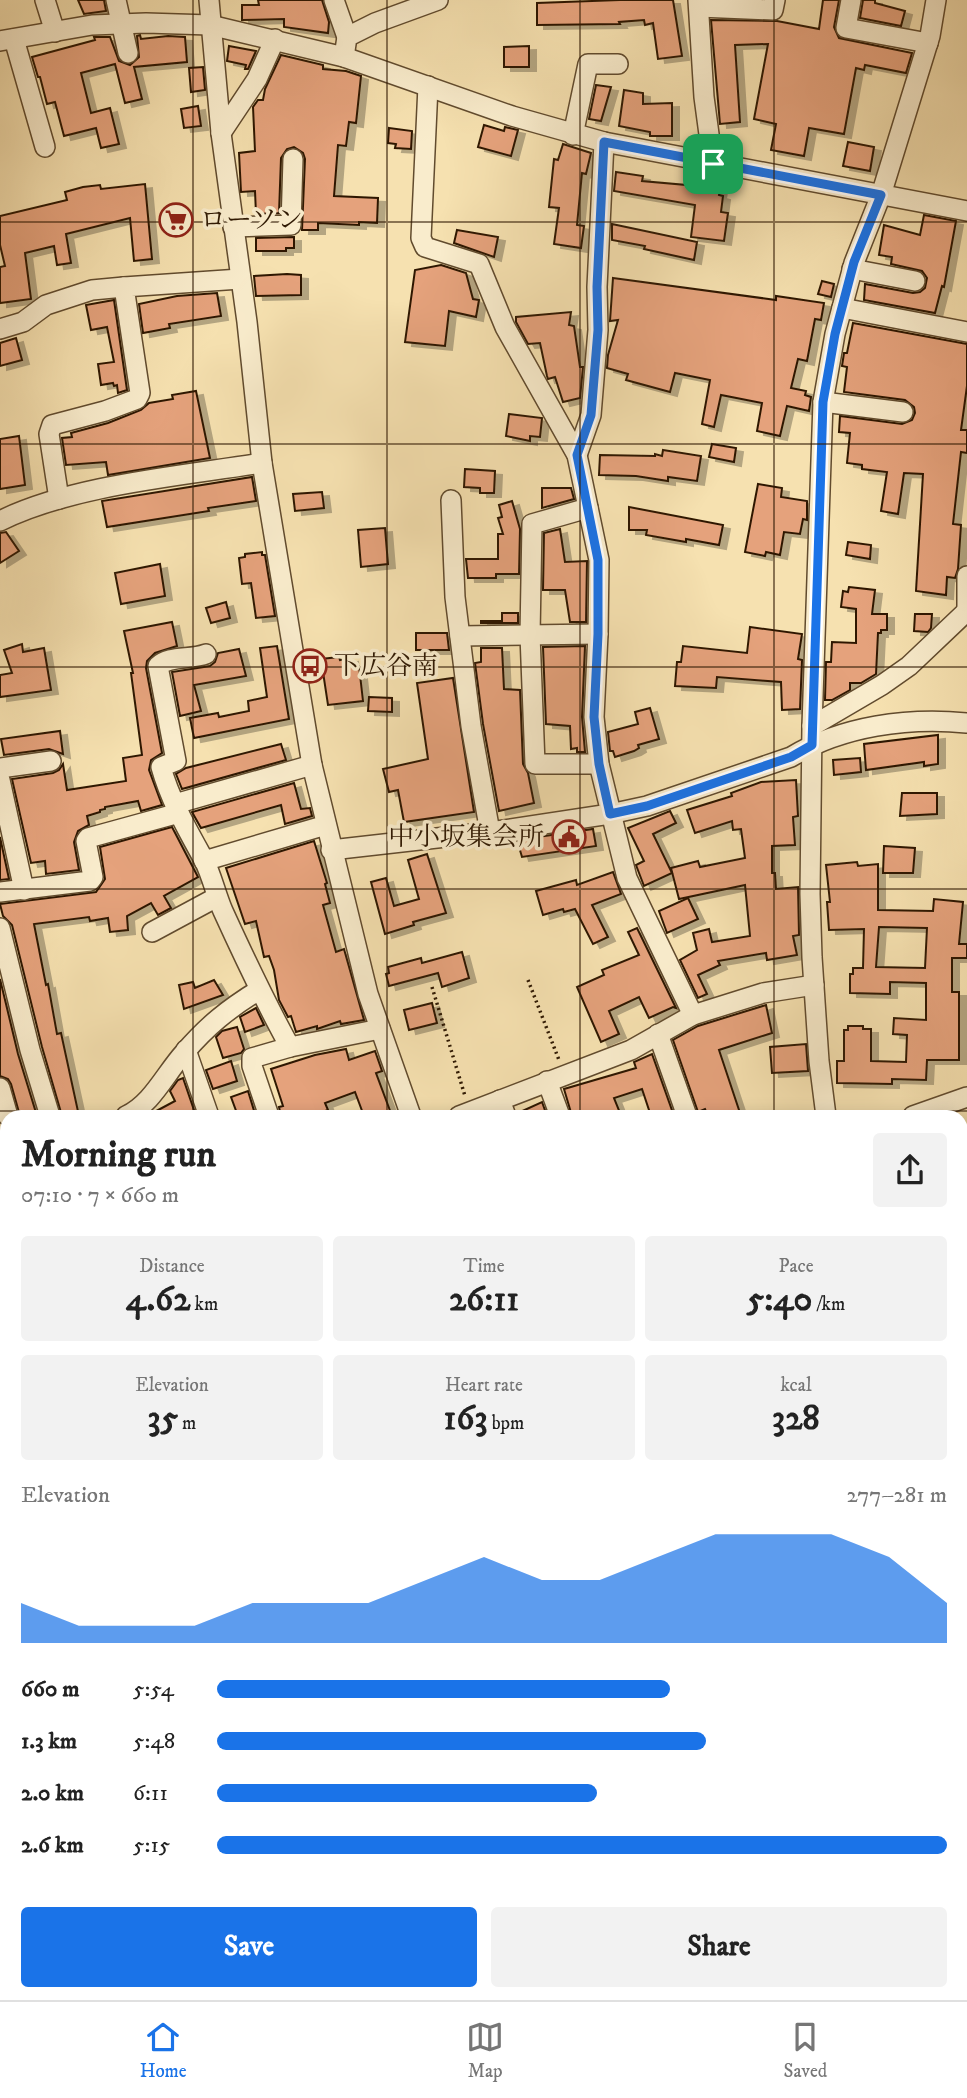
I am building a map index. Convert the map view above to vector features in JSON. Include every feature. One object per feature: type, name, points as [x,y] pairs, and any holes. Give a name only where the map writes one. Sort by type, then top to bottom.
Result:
[{"type":"street","points":[[45,0],[55,32]]},
{"type":"street","points":[[116,0],[128,53]]},
{"type":"street","points":[[208,0],[221,134],[262,463],[312,765],[368,994],[409,1110]]},
{"type":"street","points":[[334,0],[347,37],[344,57]]},
{"type":"street","points":[[713,164],[704,97],[699,3],[773,10],[775,0]]},
{"type":"street","points":[[851,0],[846,27],[928,43]]},
{"type":"street","points":[[825,1110],[814,985],[810,894],[812,736],[823,402],[835,334],[852,269],[881,195],[928,43],[936,0]]},
{"type":"street","points":[[347,37],[430,1]]},
{"type":"street","points":[[45,147],[7,40],[92,25],[210,25],[344,57],[573,135],[967,211]]},
{"type":"street","points":[[221,134],[257,79],[275,39]]},
{"type":"street","points":[[573,135],[588,64],[618,64]]},
{"type":"street","points":[[428,86],[421,239],[425,247],[478,264],[505,327],[577,455],[598,560],[594,717],[599,764],[627,878],[692,1015]]},
{"type":"street","points":[[577,455],[591,415],[598,330],[597,287],[604,142]]},
{"type":"street","points":[[233,227],[290,225],[293,159]]},
{"type":"street","points":[[852,269],[915,281]]},
{"type":"street","points":[[0,329],[23,322],[46,305],[92,290],[240,279]]},
{"type":"street","points":[[59,499],[49,434],[52,425],[105,411],[137,399],[140,393],[124,287]]},
{"type":"street","points":[[842,308],[967,332]]},
{"type":"street","points":[[823,402],[903,412]]},
{"type":"street","points":[[0,521],[59,499],[262,463]]},
{"type":"street","points":[[451,500],[455,597],[471,726],[490,832]]},
{"type":"street","points":[[589,508],[532,524],[530,635],[535,764],[599,764]]},
{"type":"street","points":[[331,850],[490,832],[610,814],[647,806],[791,757],[812,736],[909,666],[967,611],[967,576]]},
{"type":"street","points":[[460,636],[598,634]]},
{"type":"street","points":[[206,654],[193,659],[163,661],[158,666],[176,761],[162,767],[177,808],[204,861],[217,897],[259,990],[290,1047]]},
{"type":"street","points":[[812,736],[921,721],[967,723]]},
{"type":"street","points":[[0,768],[51,761]]},
{"type":"street","points":[[0,892],[90,881],[93,877],[86,841],[88,838],[312,765]]},
{"type":"street","points":[[0,780],[4,815],[24,890]]},
{"type":"street","points":[[204,861],[326,825]]},
{"type":"street","points":[[152,932],[217,897]]},
{"type":"street","points":[[0,928],[5,967],[48,1110]]},
{"type":"street","points":[[503,1108],[556,1078],[631,1050],[692,1015],[763,993],[814,985]]},
{"type":"street","points":[[149,1109],[186,1050],[225,1011],[259,990]]},
{"type":"street","points":[[266,1110],[252,1058],[290,1047],[380,1029]]},
{"type":"street","points":[[658,1034],[685,1110]]},
{"type":"street","points":[[186,1050],[207,1110]]},
{"type":"street","points":[[556,1078],[559,1110]]},
{"type":"street","points":[[0,1088],[6,1110]]},
{"type":"street","points":[[930,1110],[967,1097]]},
{"type":"path","points":[[528,981],[556,1078]]},
{"type":"path","points":[[432,987],[466,1110]]},
{"type":"building","points":[[78,0],[104,0],[106,11],[84,14]]},
{"type":"building","points":[[258,0],[322,0],[329,22],[328,33],[284,27],[284,19],[242,20],[242,5],[259,5]]},
{"type":"building","points":[[673,0],[682,56],[658,59],[653,23],[645,25],[644,20],[619,22],[620,24],[537,25],[537,3]]},
{"type":"building","points":[[823,0],[839,0],[834,27],[839,38],[912,53],[906,73],[865,65],[864,70],[856,68],[844,134],[809,128],[804,156],[771,150],[776,124],[754,119],[768,44],[735,45],[740,122],[720,124],[711,20],[777,21],[819,29]]},
{"type":"building","points":[[863,0],[875,0],[875,3],[905,11],[901,26],[860,18]]},
{"type":"building","points":[[140,35],[141,39],[185,37],[187,62],[134,67],[142,99],[125,103],[115,64],[81,73],[91,113],[110,108],[119,144],[101,148],[96,128],[64,136],[55,102],[47,104],[32,57],[95,40],[94,37],[110,37],[119,61],[130,65],[139,57],[137,36]]},
{"type":"building","points":[[229,46],[256,51],[248,69],[245,69],[246,65],[227,61]]},
{"type":"building","points":[[529,46],[529,67],[504,67],[504,47]]},
{"type":"building","points":[[281,55],[323,65],[323,69],[346,71],[361,76],[356,123],[349,122],[346,146],[338,145],[334,196],[378,198],[377,223],[318,223],[318,230],[302,230],[305,159],[303,153],[294,147],[287,149],[281,158],[279,213],[256,214],[255,191],[241,192],[239,153],[255,151],[253,107],[258,100],[263,100],[265,89]]},
{"type":"building","points":[[203,67],[205,90],[191,92],[189,68]]},
{"type":"building","points":[[596,85],[611,87],[601,121],[589,119]]},
{"type":"building","points":[[624,90],[643,93],[643,104],[672,103],[672,136],[650,136],[650,132],[619,126]]},
{"type":"building","points":[[198,106],[201,126],[184,128],[181,109]]},
{"type":"building","points":[[484,125],[504,131],[505,127],[518,130],[511,156],[478,147]]},
{"type":"building","points":[[389,128],[412,131],[411,149],[395,148],[396,144],[388,143]]},
{"type":"building","points":[[848,142],[874,147],[870,171],[843,166]]},
{"type":"building","points":[[563,144],[591,153],[586,174],[582,173],[577,225],[584,226],[581,248],[554,244],[559,208],[549,207],[554,159],[558,160]]},
{"type":"building","points":[[616,172],[643,176],[642,181],[720,188],[719,195],[723,196],[721,212],[728,213],[724,241],[691,237],[695,205],[614,191]]},
{"type":"building","points":[[145,184],[152,259],[134,261],[130,218],[66,234],[71,263],[57,265],[54,246],[25,253],[31,299],[0,303],[0,267],[5,266],[0,245],[0,216],[67,200],[65,192],[83,187],[100,185],[101,189]]},
{"type":"building","points":[[924,215],[956,221],[944,287],[942,286],[935,313],[864,300],[865,284],[913,293],[925,288],[927,278],[922,271],[891,264],[892,257],[879,255],[884,225],[920,235]]},
{"type":"building","points":[[612,224],[697,242],[694,260],[612,240]]},
{"type":"building","points":[[457,230],[498,237],[494,257],[454,243]]},
{"type":"building","points":[[294,237],[294,248],[286,248],[286,251],[256,251],[256,238]]},
{"type":"building","points":[[441,265],[466,273],[473,299],[479,300],[476,317],[449,311],[445,346],[405,342],[415,270]]},
{"type":"building","points":[[301,275],[301,295],[256,296],[254,276]]},
{"type":"building","points":[[613,278],[776,300],[776,296],[824,303],[821,320],[815,319],[807,361],[798,359],[791,388],[806,391],[805,395],[811,397],[809,411],[787,406],[780,436],[757,431],[762,403],[721,395],[714,427],[702,424],[710,380],[675,373],[670,392],[626,380],[628,374],[607,368],[618,320],[610,321]]},
{"type":"building","points":[[822,281],[834,284],[831,297],[818,294]]},
{"type":"building","points":[[217,293],[221,316],[169,324],[170,328],[143,333],[139,304],[177,296]]},
{"type":"building","points":[[114,300],[127,390],[118,393],[117,385],[114,386],[113,383],[101,385],[98,364],[114,362],[107,327],[91,330],[86,305]]},
{"type":"building","points":[[571,312],[569,325],[574,326],[580,367],[583,367],[580,398],[563,402],[555,377],[548,379],[540,343],[528,344],[516,317]]},
{"type":"building","points":[[853,323],[967,344],[967,386],[961,430],[967,430],[967,453],[961,452],[953,524],[961,525],[958,569],[955,578],[947,577],[946,595],[916,591],[923,474],[904,473],[898,514],[881,511],[887,472],[862,469],[862,465],[847,463],[850,433],[839,432],[840,416],[902,424],[912,420],[915,413],[914,407],[905,400],[844,392],[847,367],[842,366]]},
{"type":"building","points":[[16,338],[22,360],[0,366],[0,343]]},
{"type":"building","points":[[196,391],[210,458],[108,475],[106,462],[66,465],[62,438],[72,437],[71,433],[141,410],[149,403]]},
{"type":"building","points":[[509,414],[542,418],[540,437],[530,436],[530,441],[506,436]]},
{"type":"building","points":[[19,436],[25,485],[0,489],[0,439]]},
{"type":"building","points":[[712,444],[736,448],[734,462],[709,457]]},
{"type":"building","points":[[663,450],[701,456],[697,481],[668,477],[668,481],[636,476],[599,475],[600,455],[662,456]]},
{"type":"building","points":[[465,469],[495,471],[494,493],[480,493],[480,488],[464,487]]},
{"type":"building","points":[[252,477],[256,501],[107,527],[102,501]]},
{"type":"building","points":[[758,484],[782,488],[781,497],[807,501],[807,520],[803,519],[800,534],[784,532],[780,555],[766,552],[765,556],[745,552]]},
{"type":"building","points":[[542,488],[571,488],[574,499],[542,508]]},
{"type":"building","points":[[322,492],[324,508],[295,511],[293,494]]},
{"type":"building","points":[[512,501],[520,529],[519,574],[496,574],[496,578],[468,578],[466,559],[498,559],[498,534],[503,534],[498,518],[502,517],[499,505]]},
{"type":"building","points":[[629,507],[723,525],[719,545],[646,535],[647,530],[629,530]]},
{"type":"building","points":[[385,528],[388,564],[361,567],[358,530]]},
{"type":"building","points":[[560,529],[565,562],[587,561],[586,622],[570,622],[565,590],[543,590],[544,533]]},
{"type":"building","points":[[6,532],[19,551],[0,563],[0,533]]},
{"type":"building","points":[[848,542],[871,545],[870,559],[846,555]]},
{"type":"building","points":[[262,552],[262,555],[265,555],[275,616],[256,618],[251,583],[242,584],[239,558],[245,557],[245,554]]},
{"type":"building","points":[[160,564],[165,596],[121,604],[115,573]]},
{"type":"building","points":[[849,587],[875,590],[872,614],[887,614],[887,630],[878,633],[876,674],[861,683],[850,683],[850,690],[832,700],[825,700],[826,662],[831,662],[832,642],[856,643],[856,609],[841,607],[843,591],[848,592]]},
{"type":"building","points":[[226,602],[230,618],[211,623],[206,608]]},
{"type":"building","points":[[502,613],[518,613],[518,623],[481,623],[502,621]]},
{"type":"building","points":[[915,614],[932,614],[928,632],[914,631]]},
{"type":"building","points":[[172,622],[177,646],[155,653],[147,661],[146,668],[162,753],[151,760],[149,770],[162,805],[141,811],[138,801],[105,807],[100,812],[87,816],[89,825],[78,831],[74,842],[79,870],[46,874],[45,861],[31,863],[12,779],[53,773],[63,764],[67,790],[126,781],[123,758],[142,755],[133,673],[124,631]]},
{"type":"building","points":[[750,627],[802,634],[798,659],[802,660],[800,709],[782,710],[781,682],[717,677],[716,688],[675,686],[677,662],[681,662],[683,646],[747,653]]},
{"type":"building","points":[[416,633],[447,633],[449,650],[416,650]]},
{"type":"building","points":[[22,644],[23,652],[44,648],[51,690],[0,697],[0,675],[12,673],[4,650]]},
{"type":"building","points":[[277,646],[289,719],[194,738],[190,718],[218,713],[219,717],[249,711],[248,701],[267,697],[260,648]]},
{"type":"building","points":[[585,646],[582,717],[585,752],[577,752],[577,748],[571,749],[570,726],[546,724],[543,647]]},
{"type":"building","points":[[481,648],[502,648],[504,689],[520,690],[523,764],[528,773],[534,803],[499,811],[475,663],[481,662]]},
{"type":"building","points":[[239,649],[246,676],[194,685],[201,711],[180,716],[172,672],[210,666],[215,662],[218,653]]},
{"type":"building","points":[[339,657],[340,660],[351,658],[352,666],[359,666],[363,701],[328,705],[321,659]]},
{"type":"building","points":[[453,678],[474,812],[404,822],[398,790],[389,792],[383,769],[428,759],[417,683]]},
{"type":"building","points":[[369,697],[392,698],[392,712],[368,711]]},
{"type":"building","points":[[650,708],[659,739],[638,745],[639,748],[634,751],[615,757],[613,751],[610,751],[608,732],[638,724],[635,712]]},
{"type":"building","points":[[60,731],[63,754],[49,749],[4,755],[1,739]]},
{"type":"building","points":[[938,735],[938,764],[924,766],[924,762],[866,770],[864,744]]},
{"type":"building","points":[[281,744],[286,760],[182,789],[176,774],[186,768]]},
{"type":"building","points":[[860,758],[861,772],[834,775],[833,760]]},
{"type":"building","points":[[796,780],[798,816],[793,817],[795,845],[772,846],[772,873],[775,873],[776,889],[798,887],[799,935],[793,936],[797,955],[767,960],[766,953],[718,961],[720,965],[698,975],[707,994],[698,998],[680,960],[697,950],[693,933],[709,929],[712,942],[750,936],[745,885],[679,899],[671,868],[698,861],[700,867],[745,858],[741,829],[733,830],[732,821],[695,833],[687,810],[732,796],[731,793],[761,782]]},
{"type":"building","points":[[294,783],[301,809],[310,808],[312,816],[285,824],[281,805],[201,828],[192,812]]},
{"type":"building","points":[[902,793],[937,793],[937,814],[900,816]]},
{"type":"building","points":[[670,811],[676,823],[653,834],[672,873],[644,886],[636,865],[644,861],[628,828]]},
{"type":"building","points":[[172,827],[198,877],[164,896],[171,908],[158,915],[151,903],[127,916],[128,930],[110,932],[108,918],[90,921],[89,917],[34,924],[57,1034],[61,1033],[78,1110],[60,1110],[12,925],[3,916],[0,904],[96,892],[105,879],[100,847]]},
{"type":"building","name":"中小坂集会所","points":[[593,829],[596,846],[522,857],[517,840]]},
{"type":"building","points":[[0,837],[9,879],[0,880]]},
{"type":"building","points":[[314,841],[327,883],[325,884],[330,903],[323,905],[336,952],[344,949],[364,1020],[341,1024],[340,1021],[317,1029],[317,1026],[296,1032],[291,1016],[288,1017],[279,1000],[274,970],[269,956],[264,957],[256,921],[245,924],[226,868]]},
{"type":"building","points":[[884,846],[915,848],[913,873],[883,873]]},
{"type":"building","points":[[427,854],[446,913],[413,922],[414,925],[385,934],[371,882],[386,878],[394,906],[419,899],[408,860]]},
{"type":"building","points":[[857,862],[858,866],[878,864],[878,910],[933,911],[934,899],[963,902],[959,944],[967,944],[967,958],[952,958],[952,992],[959,992],[959,1060],[927,1060],[926,1080],[892,1079],[892,1084],[837,1083],[837,1061],[844,1061],[844,1030],[848,1030],[848,1026],[871,1029],[871,1061],[906,1062],[907,1035],[893,1034],[894,1018],[926,1020],[926,983],[890,982],[890,994],[850,993],[850,974],[853,974],[853,968],[863,968],[864,929],[829,930],[827,902],[830,902],[826,865]],"holes":[[[879,927],[927,928],[925,968],[876,967]]]},
{"type":"building","points":[[613,872],[621,894],[592,905],[608,937],[593,944],[575,909],[564,912],[563,909],[543,915],[536,891],[576,880],[577,885]]},
{"type":"building","points":[[688,898],[698,919],[667,933],[659,911]]},
{"type":"building","points":[[637,928],[676,1008],[649,1018],[639,997],[609,1011],[619,1034],[601,1042],[577,987],[604,975],[602,970],[639,955],[628,932]]},
{"type":"building","points":[[462,952],[469,978],[442,987],[438,973],[389,986],[386,974],[389,973],[388,967],[421,958],[422,963]]},
{"type":"building","points":[[0,979],[35,1110],[18,1110],[11,1084],[8,1079],[0,1076]]},
{"type":"building","points":[[214,980],[223,995],[184,1009],[179,985],[193,982],[195,988]]},
{"type":"building","points":[[432,1003],[437,1023],[409,1030],[404,1010]]},
{"type":"building","points":[[766,1005],[772,1033],[719,1050],[739,1110],[697,1110],[673,1040],[698,1026]]},
{"type":"building","points":[[256,1008],[264,1025],[245,1032],[240,1017]]},
{"type":"building","points":[[237,1027],[244,1049],[241,1053],[223,1058],[216,1037],[222,1031]]},
{"type":"building","points":[[806,1044],[808,1071],[772,1073],[770,1047]]},
{"type":"building","points":[[346,1049],[349,1060],[375,1051],[382,1071],[376,1073],[390,1110],[362,1110],[355,1092],[325,1103],[328,1110],[280,1110],[279,1107],[283,1106],[271,1069],[315,1055]]},
{"type":"building","points":[[652,1054],[672,1110],[649,1110],[642,1089],[614,1098],[619,1110],[570,1110],[564,1089],[636,1068],[634,1062]]},
{"type":"building","points":[[231,1061],[237,1081],[213,1089],[206,1070]]},
{"type":"building","points":[[183,1078],[194,1110],[158,1110],[175,1101],[170,1091],[178,1080]]},
{"type":"building","points":[[248,1091],[254,1110],[236,1110],[231,1097]]},
{"type":"building","points":[[542,1102],[545,1110],[525,1110]]},
{"type":"place","name":"ローソン","points":[[176,220]]},
{"type":"place","name":"下広谷南","points":[[310,666]]},
{"type":"place","name":"中小坂集会所","points":[[569,837]]},
{"type":"route","points":[[604,142],[713,164],[881,195],[854,262],[835,334],[823,402],[812,745],[791,757],[647,806],[610,814],[599,764],[594,717],[598,560],[577,455],[591,415],[598,330],[597,287],[604,142]]}]
